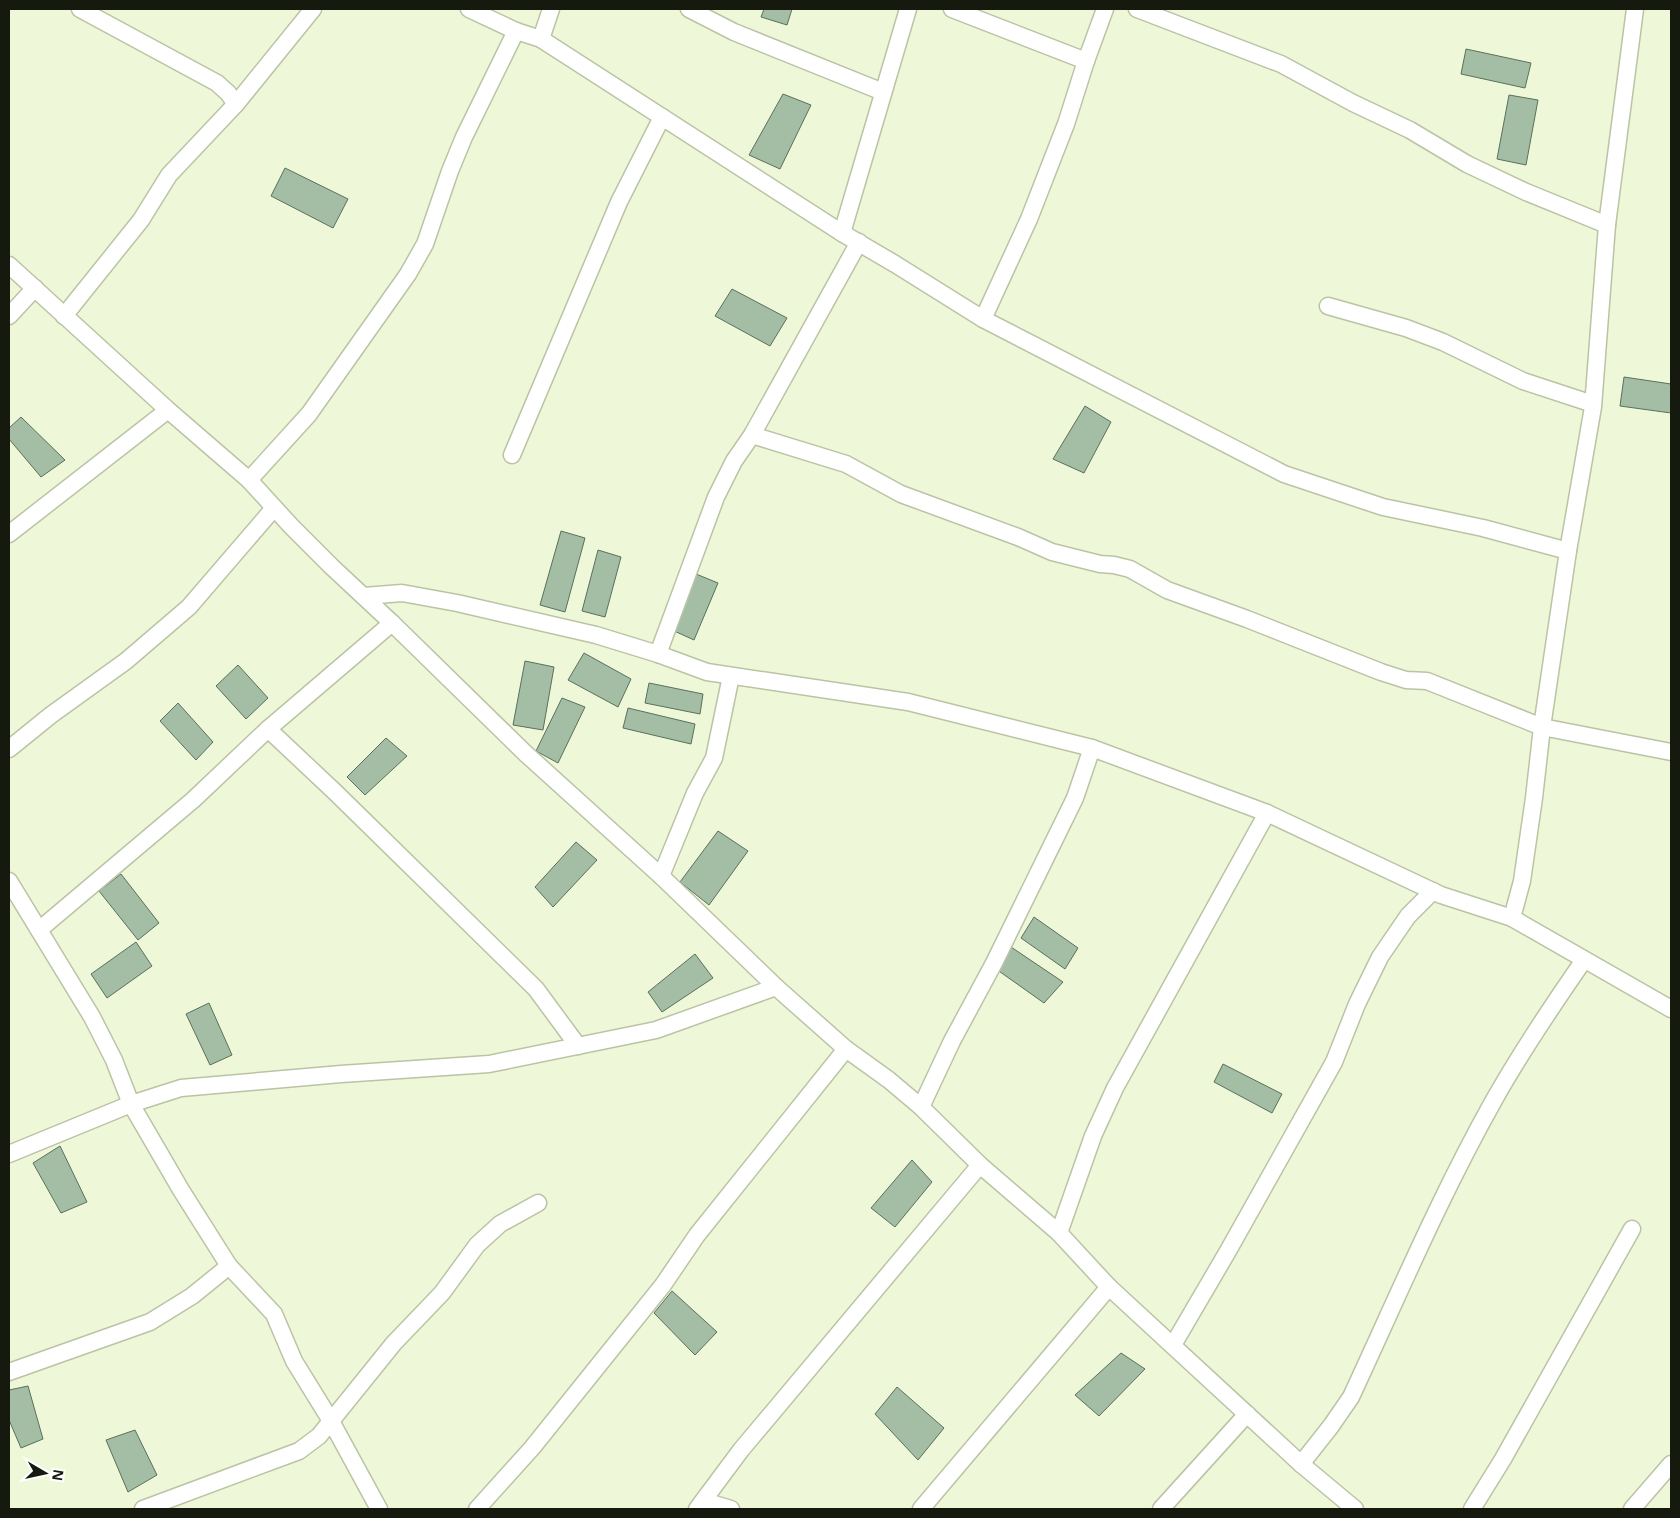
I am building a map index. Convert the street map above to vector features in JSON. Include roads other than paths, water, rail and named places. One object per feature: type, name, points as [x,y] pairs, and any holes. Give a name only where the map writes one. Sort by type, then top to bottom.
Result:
[{"type":"street","points":[[80,9],[217,83],[236,104]]},
{"type":"street","points":[[64,316],[141,220],[169,175],[236,104],[313,9]]},
{"type":"street","points":[[468,9],[541,39],[842,233],[983,320],[1284,474],[1383,506],[1483,528],[1568,551]]},
{"type":"street","points":[[541,39],[551,9]]},
{"type":"street","points":[[689,9],[734,32],[883,92]]},
{"type":"street","points":[[842,233],[908,9]]},
{"type":"street","points":[[952,9],[1086,61]]},
{"type":"street","points":[[983,320],[1029,219],[1066,124],[1105,9]]},
{"type":"street","points":[[1137,9],[1281,64],[1353,103],[1410,130],[1467,164],[1526,192],[1608,224]]},
{"type":"street","points":[[1512,918],[1522,881],[1568,551],[1593,404],[1608,224],[1635,9]]},
{"type":"street","points":[[248,480],[309,414],[408,274],[425,244],[450,171],[464,137],[516,30]]},
{"type":"street","points":[[512,455],[619,202],[662,117]]},
{"type":"street","points":[[658,654],[716,497],[858,242]]},
{"type":"street","points":[[9,265],[248,480],[332,567],[526,753],[661,876],[776,988],[846,1049],[889,1080],[921,1107],[980,1165],[1060,1233],[1109,1288],[1301,1464],[1355,1509]]},
{"type":"street","points":[[9,316],[35,288]]},
{"type":"street","points":[[1328,306],[1406,328],[1443,342],[1523,381],[1593,404]]},
{"type":"street","points":[[9,534],[168,410]]},
{"type":"street","points":[[752,435],[846,464],[901,494],[1018,537],[1052,552],[1100,564],[1130,569],[1167,590],[1247,619],[1381,672],[1406,680],[1427,682],[1542,727],[1671,752]]},
{"type":"street","points":[[9,749],[51,715],[126,661],[189,607],[274,508]]},
{"type":"street","points":[[364,596],[402,593],[457,603],[596,635],[658,654],[707,672],[908,702],[1092,748],[1267,813],[1433,891],[1512,918],[1671,1009]]},
{"type":"street","points":[[39,930],[193,800],[268,729],[392,623]]},
{"type":"street","points":[[661,876],[695,793],[714,758],[731,676]]},
{"type":"street","points":[[268,729],[336,792],[536,989],[578,1046]]},
{"type":"street","points":[[921,1107],[952,1041],[994,963],[1075,798],[1092,748]]},
{"type":"street","points":[[1060,1233],[1093,1136],[1115,1088],[1267,813]]},
{"type":"street","points":[[9,881],[96,1026],[114,1060],[131,1104],[229,1266],[274,1314],[294,1360],[331,1421],[379,1509]]},
{"type":"street","points":[[1173,1345],[1334,1062],[1357,1004],[1380,958],[1408,916],[1433,891]]},
{"type":"street","points":[[1301,1464],[1332,1426],[1351,1397],[1445,1193],[1494,1100],[1544,1017],[1584,960]]},
{"type":"street","points":[[9,1154],[131,1104],[181,1088],[341,1074],[489,1064],[656,1030],[776,988]]},
{"type":"street","points":[[477,1509],[532,1448],[650,1300],[697,1234],[846,1049]]},
{"type":"street","points":[[731,1509],[700,1505],[741,1450],[980,1165]]},
{"type":"street","points":[[143,1509],[299,1450],[319,1436],[394,1343],[442,1293],[458,1268],[477,1245],[500,1224],[538,1203]]},
{"type":"street","points":[[1472,1509],[1503,1459],[1632,1229]]},
{"type":"street","points":[[9,1372],[150,1322],[192,1296],[229,1266]]},
{"type":"street","points":[[921,1509],[1109,1288]]},
{"type":"street","points":[[1161,1509],[1247,1414]]},
{"type":"street","points":[[1632,1509],[1671,1464]]}]
